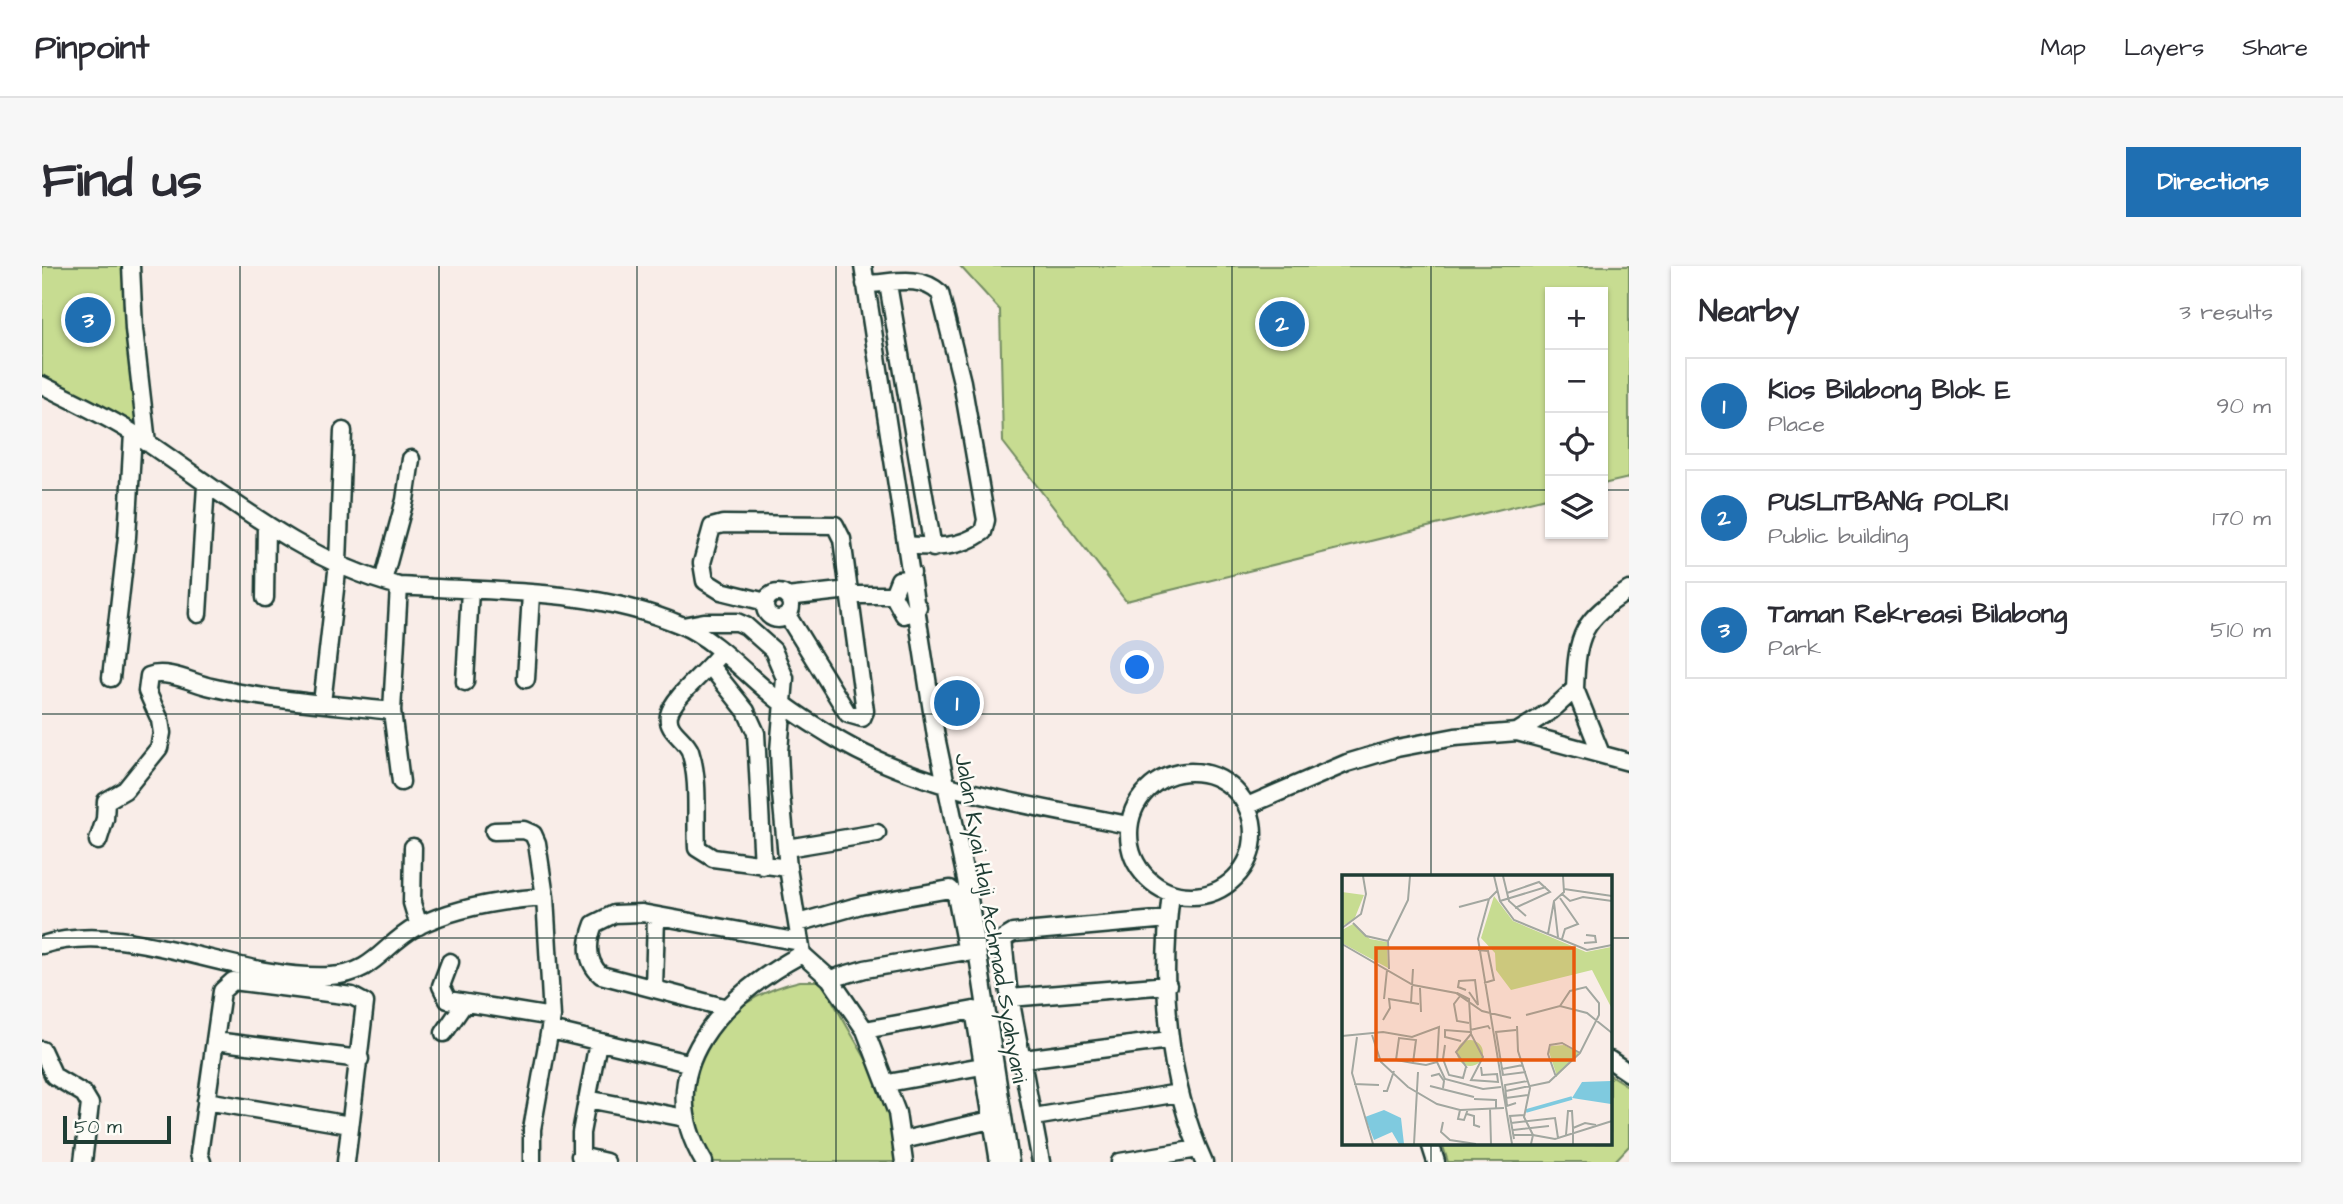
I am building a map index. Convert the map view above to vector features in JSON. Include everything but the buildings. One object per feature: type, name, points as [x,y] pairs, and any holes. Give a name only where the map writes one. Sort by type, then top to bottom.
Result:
[{"type":"street","points":[[131,266],[134,329],[148,443]]},
{"type":"street","name":"Jalan Kyai Haji Achmad Syahyani","points":[[863,266],[945,783],[966,879],[1010,1162]]},
{"type":"street","points":[[865,284],[916,281],[930,284],[940,293],[962,382],[986,520],[983,532],[953,546],[933,548],[908,545]]},
{"type":"street","points":[[888,284],[933,548]]},
{"type":"street","points":[[42,385],[133,433],[266,525],[338,563],[391,584],[531,594],[615,604],[684,626],[721,652],[782,704],[834,737],[897,769],[1024,803],[1128,825]]},
{"type":"street","points":[[322,703],[338,563],[343,431]]},
{"type":"street","points":[[111,678],[127,537],[133,433]]},
{"type":"street","points":[[401,782],[393,711],[391,584],[411,459]]},
{"type":"street","points":[[198,614],[206,485]]},
{"type":"street","points":[[787,597],[791,606],[787,615],[778,619],[766,606],[721,591],[705,581],[702,563],[712,527],[723,524],[835,525],[842,540],[865,711],[862,718],[852,718],[845,710],[787,615]]},
{"type":"street","points":[[265,598],[266,525]]},
{"type":"street","points":[[893,595],[899,580],[906,579],[912,573]]},
{"type":"street","points":[[465,682],[470,590]]},
{"type":"street","points":[[1601,754],[1575,689],[1576,648],[1597,611],[1629,590]]},
{"type":"street","points":[[746,626],[778,594],[787,597],[849,592],[893,595]]},
{"type":"street","points":[[526,679],[531,594]]},
{"type":"street","points":[[893,595],[904,615],[918,607]]},
{"type":"street","points":[[684,626],[704,622],[737,622],[746,626],[774,650],[785,678],[779,751],[788,868],[801,948],[830,979],[864,1030],[888,1083],[903,1140],[904,1162]]},
{"type":"street","points":[[721,652],[711,667],[674,704],[669,714],[669,724],[689,748],[694,774],[697,848],[713,858],[788,868]]},
{"type":"street","points":[[711,667],[746,710],[755,733],[763,866]]},
{"type":"street","points":[[98,841],[105,819],[106,801],[125,790],[159,748],[162,733],[160,720],[147,691],[149,676],[162,674],[240,693],[393,711]]},
{"type":"street","points":[[1517,732],[1552,710],[1575,689]]},
{"type":"street","points":[[1247,806],[1347,763],[1397,748],[1455,737],[1517,732],[1629,762]]},
{"type":"street","points":[[1192,771],[1214,776],[1233,788],[1247,806],[1253,829],[1250,854],[1238,875],[1219,890],[1195,896],[1171,893],[1152,883],[1137,866],[1129,846],[1128,825],[1136,804],[1150,786],[1170,775],[1192,771]]},
{"type":"street","points":[[494,831],[524,830],[533,834],[537,843],[545,897],[552,1024],[533,1129],[532,1162]]},
{"type":"street","points":[[786,848],[877,833]]},
{"type":"street","points":[[413,847],[412,902],[419,926]]},
{"type":"street","points":[[797,923],[862,905],[950,889],[956,895],[999,1162]]},
{"type":"street","points":[[1120,1162],[1200,1155],[1179,1093],[1169,1040],[1168,919],[1171,893]]},
{"type":"street","points":[[42,945],[86,937],[111,937],[240,968],[296,976],[334,976],[372,964],[419,926],[476,907],[545,897]]},
{"type":"street","points":[[727,1008],[601,975],[590,963],[588,948],[594,923],[629,912],[801,948]]},
{"type":"street","points":[[654,989],[656,916]]},
{"type":"street","points":[[1041,1162],[1024,1059],[1010,998],[1003,944],[1005,936],[1168,919]]},
{"type":"street","points":[[704,1162],[685,1118],[688,1063],[727,1008],[801,948]]},
{"type":"street","points":[[830,979],[864,969],[966,951]]},
{"type":"street","points":[[450,962],[441,986],[442,993],[448,1000],[552,1024],[598,1042],[688,1063]]},
{"type":"street","points":[[202,1162],[199,1154],[222,991],[233,981],[362,999],[365,1009],[346,1162]]},
{"type":"street","points":[[1010,998],[1168,985]]},
{"type":"street","points":[[444,1033],[464,1004]]},
{"type":"street","points":[[864,1030],[974,1010]]},
{"type":"street","points":[[1024,1059],[1169,1040]]},
{"type":"street","points":[[215,1041],[359,1059]]},
{"type":"street","points":[[598,1042],[587,1099],[580,1159],[606,1162]]},
{"type":"street","points":[[42,1050],[54,1076],[85,1094],[90,1104],[83,1162]]},
{"type":"street","points":[[1612,1061],[1629,1073]]},
{"type":"street","points":[[888,1083],[982,1066]]},
{"type":"street","points":[[1034,1117],[1179,1093]]},
{"type":"street","points":[[587,1099],[685,1118]]},
{"type":"street","points":[[206,1101],[350,1125]]},
{"type":"street","points":[[903,1140],[991,1120]]},
{"type":"street","points":[[1430,1144],[1436,1162]]},
{"type":"green space","points":[[42,266],[132,266],[138,428],[42,375]]},
{"type":"green space","points":[[960,266],[1629,266],[1629,478],[1608,483],[1608,287],[1545,287],[1545,498],[1126,601],[1003,442],[1000,310]]},
{"type":"green space","points":[[800,981],[821,981],[875,1075],[901,1152],[900,1162],[707,1162],[691,1110],[692,1086],[707,1043],[737,1010],[777,988]]},
{"type":"green space","points":[[1612,1076],[1629,1087],[1629,1146],[1614,1162],[1448,1162],[1442,1144],[1612,1144]]},
{"type":"place","name":"Taman Rekreasi Bilabong","points":[[88,320]]},
{"type":"place","name":"PUSLITBANG POLRI","points":[[1282,324]]},
{"type":"place","name":"Kios Bilabong Blok E","points":[[957,703]]}]
